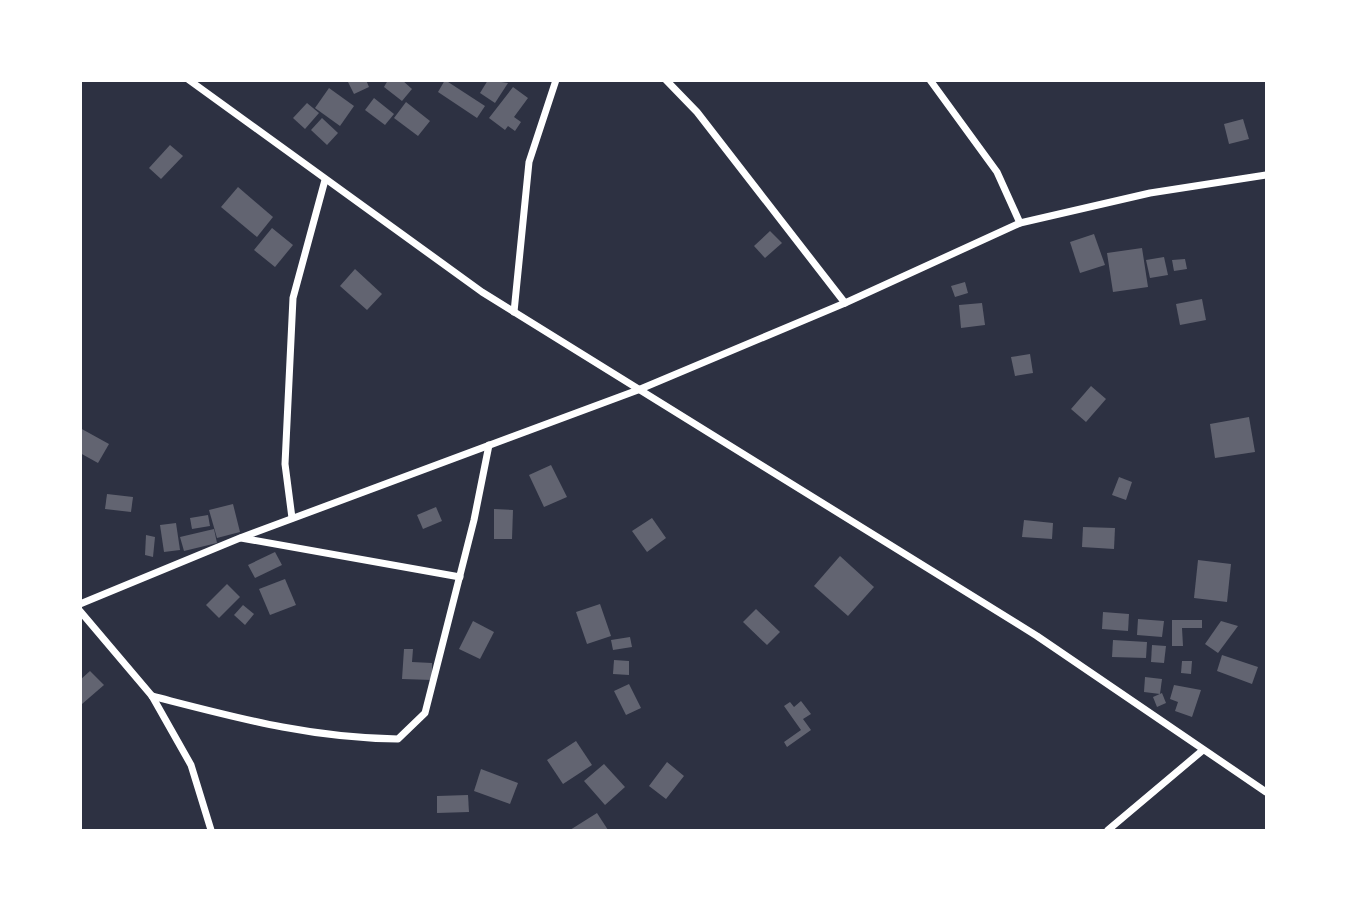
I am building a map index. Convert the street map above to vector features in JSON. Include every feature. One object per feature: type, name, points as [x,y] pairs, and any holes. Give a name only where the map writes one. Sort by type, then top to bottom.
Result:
[{"type":"street","points":[[189,80],[325,180],[514,312],[1037,636],[1266,793]]},
{"type":"street","points":[[514,312],[529,162],[556,80]]},
{"type":"street","points":[[666,80],[697,111],[845,303]]},
{"type":"street","points":[[930,80],[997,172],[1020,223]]},
{"type":"street","points":[[80,604],[240,538],[638,390],[845,303],[1020,223],[1150,192],[1266,175]]},
{"type":"street","points":[[292,519],[285,450],[293,298],[325,180]]},
{"type":"street","points":[[152,696],[298,732],[343,739],[398,739],[425,712],[460,577],[489,445]]},
{"type":"street","points":[[240,538],[460,577]]},
{"type":"street","points":[[80,611],[152,696],[191,765],[211,831]]},
{"type":"street","points":[[1108,831],[1203,750]]},
{"type":"building","points":[[347,80],[366,80],[369,87],[354,94]]},
{"type":"building","points":[[388,80],[402,80],[412,89],[402,101],[384,87]]},
{"type":"building","points":[[445,80],[485,106],[477,118],[438,92]]},
{"type":"building","points":[[488,80],[508,83],[495,103],[480,93]]},
{"type":"building","points":[[513,87],[528,98],[514,117],[521,122],[515,131],[508,126],[505,130],[489,118]]},
{"type":"building","points":[[329,88],[354,106],[340,126],[315,108]]},
{"type":"building","points":[[374,98],[394,114],[385,125],[365,110]]},
{"type":"building","points":[[406,102],[430,121],[418,136],[394,118]]},
{"type":"building","points":[[307,103],[319,113],[305,129],[293,118]]},
{"type":"building","points":[[322,118],[338,133],[327,145],[311,130]]},
{"type":"building","points":[[1243,119],[1249,139],[1229,144],[1224,124]]},
{"type":"building","points":[[170,145],[183,156],[161,179],[149,168]]},
{"type":"building","points":[[238,187],[273,217],[257,237],[221,207]]},
{"type":"building","points":[[272,228],[293,245],[275,267],[254,250]]},
{"type":"building","points":[[770,231],[782,243],[765,258],[754,246]]},
{"type":"building","points":[[1094,234],[1105,265],[1080,273],[1070,242]]},
{"type":"building","points":[[1142,248],[1148,287],[1113,292],[1107,253]]},
{"type":"building","points":[[1164,257],[1168,275],[1150,278],[1146,260]]},
{"type":"building","points":[[1185,259],[1187,269],[1174,271],[1172,260]]},
{"type":"building","points":[[355,269],[382,294],[367,310],[340,286]]},
{"type":"building","points":[[965,282],[968,293],[955,297],[951,286]]},
{"type":"building","points":[[1202,299],[1206,320],[1180,325],[1176,304]]},
{"type":"building","points":[[982,303],[985,325],[961,328],[959,305]]},
{"type":"building","points":[[1030,354],[1033,373],[1015,376],[1011,357]]},
{"type":"building","points":[[1091,386],[1106,399],[1086,422],[1071,409]]},
{"type":"building","points":[[1249,417],[1255,452],[1215,458],[1210,424]]},
{"type":"building","points":[[80,428],[109,444],[98,463],[80,453]]},
{"type":"building","points":[[551,465],[567,497],[544,507],[529,475]]},
{"type":"building","points":[[1119,477],[1132,482],[1126,500],[1112,495]]},
{"type":"building","points":[[107,494],[133,497],[131,512],[105,509]]},
{"type":"building","points":[[233,504],[240,532],[217,538],[209,510]]},
{"type":"building","points":[[436,507],[442,521],[423,529],[417,515]]},
{"type":"building","points":[[494,509],[513,510],[512,539],[494,539]]},
{"type":"building","points":[[208,515],[210,526],[192,529],[190,518]]},
{"type":"building","points":[[652,518],[666,538],[647,552],[632,531]]},
{"type":"building","points":[[1024,520],[1053,523],[1052,539],[1022,537]]},
{"type":"building","points":[[176,523],[180,550],[164,552],[160,525]]},
{"type":"building","points":[[1083,527],[1115,528],[1114,549],[1082,547]]},
{"type":"building","points":[[214,529],[217,543],[184,551],[180,537]]},
{"type":"building","points":[[146,535],[155,537],[153,557],[145,555]]},
{"type":"building","points":[[275,552],[282,565],[255,578],[248,565]]},
{"type":"building","points":[[840,556],[874,587],[848,616],[814,586]]},
{"type":"building","points":[[1198,560],[1231,564],[1227,602],[1194,598]]},
{"type":"building","points":[[285,579],[296,605],[270,615],[259,589]]},
{"type":"building","points":[[227,584],[240,597],[219,618],[206,605]]},
{"type":"building","points":[[600,604],[611,636],[587,644],[576,612]]},
{"type":"building","points":[[243,605],[254,614],[245,625],[234,615]]},
{"type":"building","points":[[756,609],[780,632],[767,645],[743,622]]},
{"type":"building","points":[[1103,612],[1129,614],[1128,631],[1102,629]]},
{"type":"building","points":[[1138,619],[1164,621],[1162,637],[1137,635]]},
{"type":"building","points":[[1172,620],[1202,620],[1202,628],[1182,628],[1183,646],[1172,646]]},
{"type":"building","points":[[473,621],[494,632],[480,659],[459,649]]},
{"type":"building","points":[[1221,621],[1238,626],[1218,653],[1205,644]]},
{"type":"building","points":[[630,637],[632,647],[613,650],[611,640]]},
{"type":"building","points":[[1113,640],[1147,642],[1146,658],[1112,657]]},
{"type":"building","points":[[1152,645],[1166,646],[1164,663],[1151,662]]},
{"type":"building","points":[[404,649],[413,649],[412,662],[432,663],[432,680],[402,679]]},
{"type":"building","points":[[1222,655],[1258,667],[1252,684],[1217,671]]},
{"type":"building","points":[[614,660],[629,661],[629,675],[613,674]]},
{"type":"building","points":[[1182,661],[1192,661],[1191,674],[1181,673]]},
{"type":"building","points":[[90,671],[104,685],[82,704],[80,680]]},
{"type":"building","points":[[1145,677],[1162,679],[1160,694],[1144,692]]},
{"type":"building","points":[[629,684],[641,708],[626,715],[614,691]]},
{"type":"building","points":[[1174,685],[1201,690],[1192,717],[1175,711],[1178,702],[1170,699]]},
{"type":"building","points":[[1162,693],[1166,703],[1157,707],[1153,697]]},
{"type":"building","points":[[801,701],[811,714],[803,719],[811,730],[787,747],[784,742],[801,730],[784,706],[790,702],[794,707]]},
{"type":"building","points":[[576,741],[592,765],[563,784],[547,760]]},
{"type":"building","points":[[667,762],[684,776],[666,799],[649,786]]},
{"type":"building","points":[[604,764],[625,787],[605,805],[584,781]]},
{"type":"building","points":[[481,769],[518,783],[510,804],[474,791]]},
{"type":"building","points":[[468,795],[469,812],[437,813],[437,796]]},
{"type":"building","points":[[597,813],[608,830],[570,830]]}]
